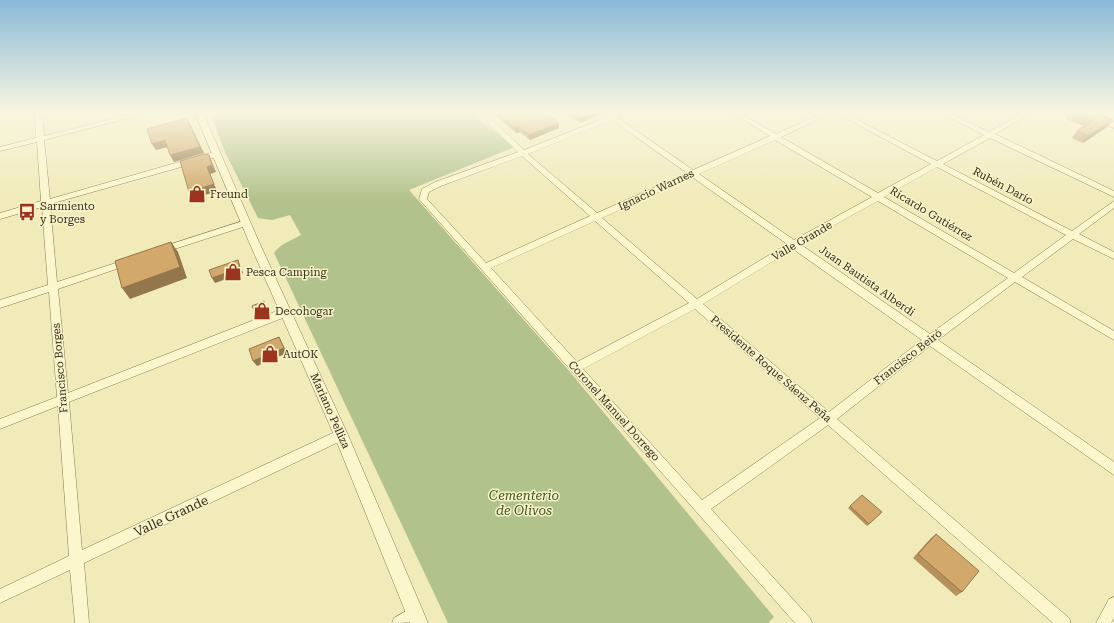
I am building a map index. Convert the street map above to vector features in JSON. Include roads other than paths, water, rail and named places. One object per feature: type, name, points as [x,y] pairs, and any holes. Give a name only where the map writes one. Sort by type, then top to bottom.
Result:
[{"type":"street","points":[[0,149],[28,142]]},
{"type":"street","name":"Francisco Borges","points":[[41,142],[82,623]]},
{"type":"street","name":"Mariano Pelliza","points":[[212,142],[246,223],[341,435],[417,618]]},
{"type":"street","name":"Presidente Roque Sáenz Peña","points":[[512,142],[1064,623]]},
{"type":"street","points":[[523,153],[548,142]]},
{"type":"street","name":"Juan Bautista Alberdi","points":[[648,142],[1114,469]]},
{"type":"street","name":"Ignacio Warnes","points":[[485,267],[763,142]]},
{"type":"street","name":"Ricardo Gutiérrez","points":[[786,142],[1114,336]]},
{"type":"street","name":"Rubén Darío","points":[[896,142],[1114,256]]},
{"type":"street","name":"Valle Grande","points":[[576,368],[696,304],[794,244],[975,142]]},
{"type":"street","points":[[1007,142],[1114,194]]},
{"type":"street","name":"Coronel Manuel Dorrego","points":[[523,153],[438,184],[425,191],[423,199],[805,623]]},
{"type":"street","points":[[0,216],[217,154]]},
{"type":"street","name":"Francisco Beiró","points":[[701,508],[828,419],[930,340],[1114,204]]},
{"type":"street","points":[[150,254],[246,223]]},
{"type":"street","points":[[0,304],[135,259]]},
{"type":"street","points":[[0,424],[286,312]]},
{"type":"street","name":"Valle Grande","points":[[0,596],[341,435]]},
{"type":"street","points":[[1103,623],[1114,604]]},
{"type":"street","points":[[399,623],[417,618]]},
{"type":"place","name":"Freund","points":[[197,194]]},
{"type":"place","name":"Sarmiento y Borges","points":[[27,212]]},
{"type":"place","name":"Pesca Camping","points":[[233,272]]},
{"type":"place","name":"Decohogar","points":[[262,311]]},
{"type":"place","name":"AutOK","points":[[270,354]]},
{"type":"park label","name":"Cementerio de Olivos","points":[[524,502]]}]
